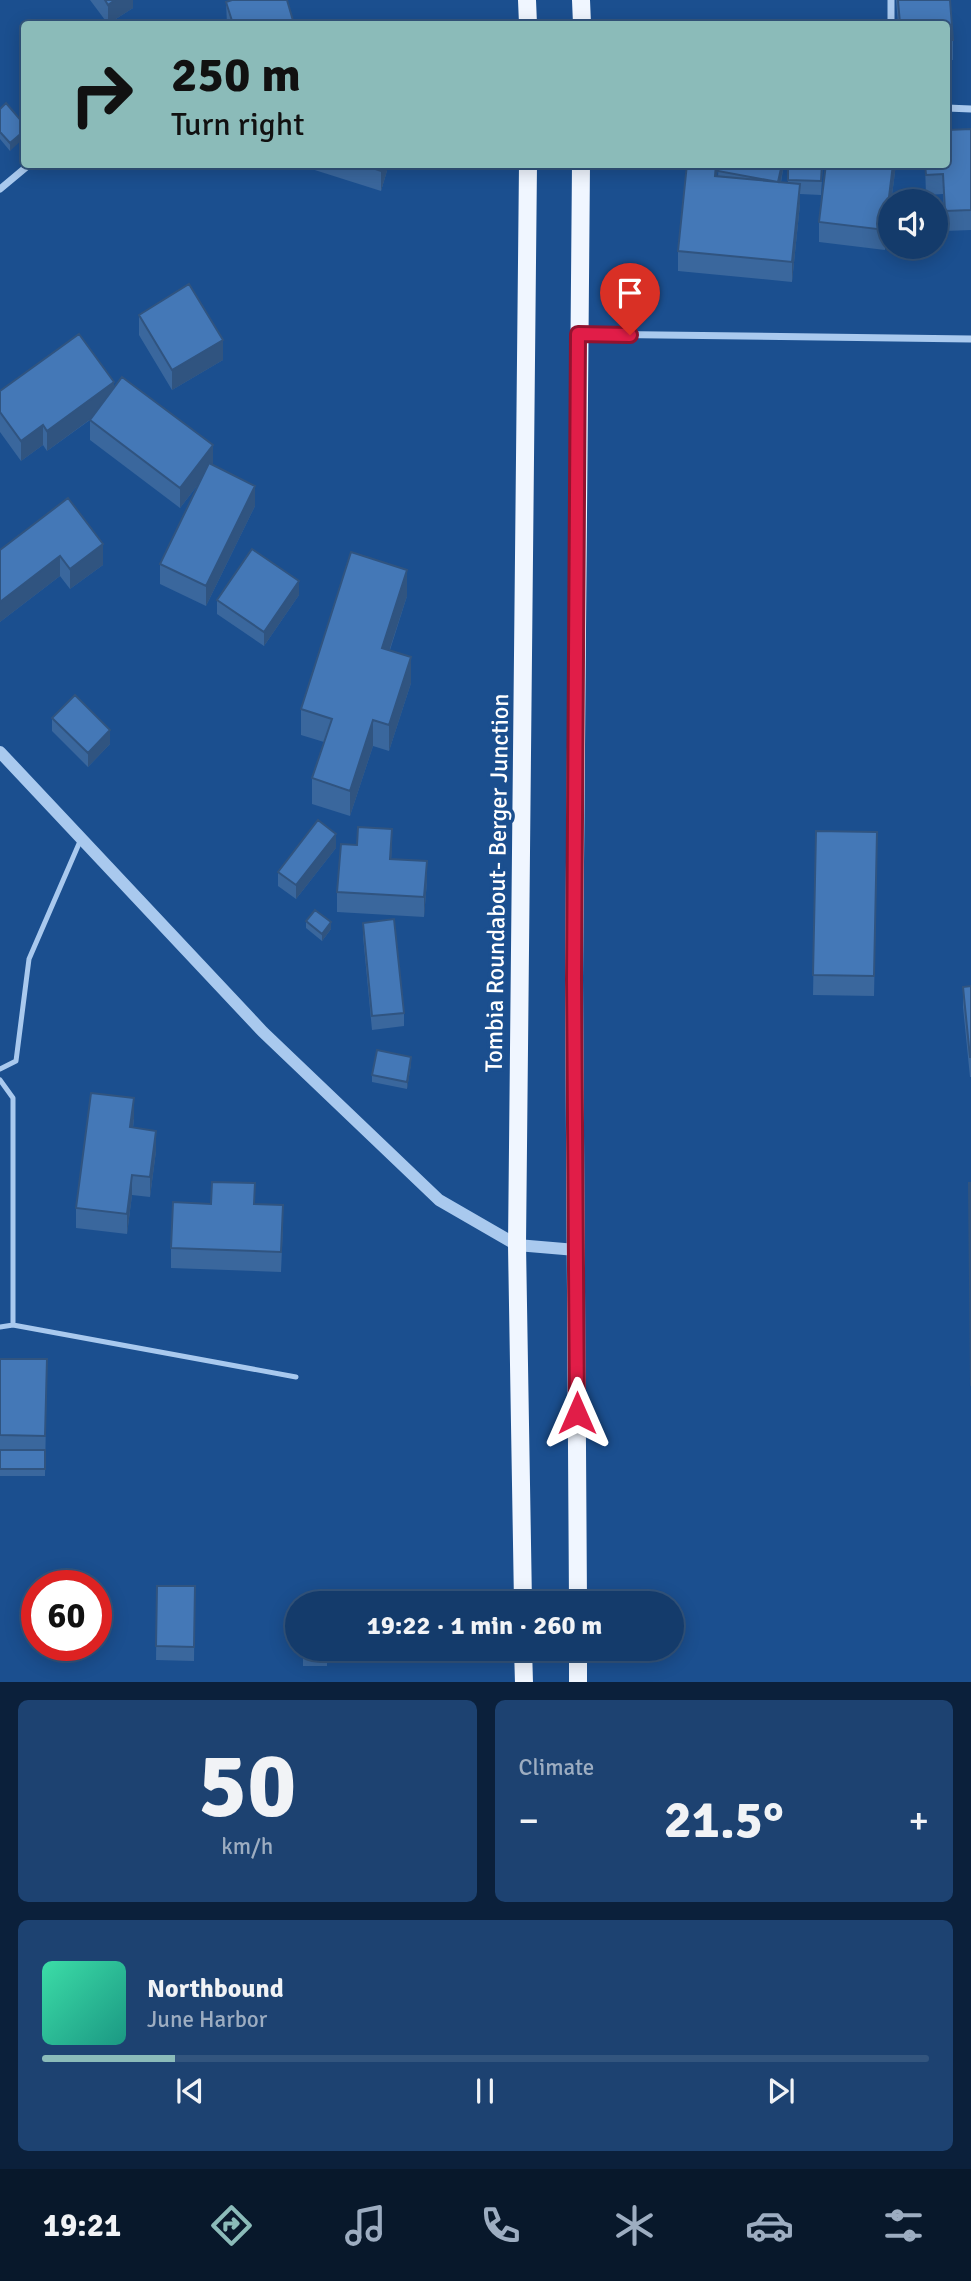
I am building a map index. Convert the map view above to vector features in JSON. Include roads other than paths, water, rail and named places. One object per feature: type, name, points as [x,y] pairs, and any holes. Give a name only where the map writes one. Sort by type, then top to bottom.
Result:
[{"type":"main road","points":[[527,0],[527,21]]},
{"type":"main road","points":[[581,0],[582,21]]},
{"type":"main road","name":"Tombia Roundabout- Berger Junction","points":[[523,1591],[517,1245],[528,168]]},
{"type":"main road","points":[[578,1591],[576,1250],[578,334],[581,168]]},
{"type":"main road","points":[[523,1661],[524,1682]]},
{"type":"main road","points":[[578,1661],[578,1682]]},
{"type":"street","points":[[891,0],[891,21]]},
{"type":"street","points":[[950,108],[971,108]]},
{"type":"street","points":[[0,190],[25,168]]},
{"type":"street","points":[[578,334],[971,339]]},
{"type":"street","points":[[0,752],[263,1031],[439,1200],[517,1245],[576,1250]]},
{"type":"lane","points":[[0,1069],[16,1061],[29,959],[81,839]]},
{"type":"lane","points":[[0,1080],[13,1098],[13,1325]]},
{"type":"lane","points":[[0,1327],[13,1325],[296,1377]]}]
